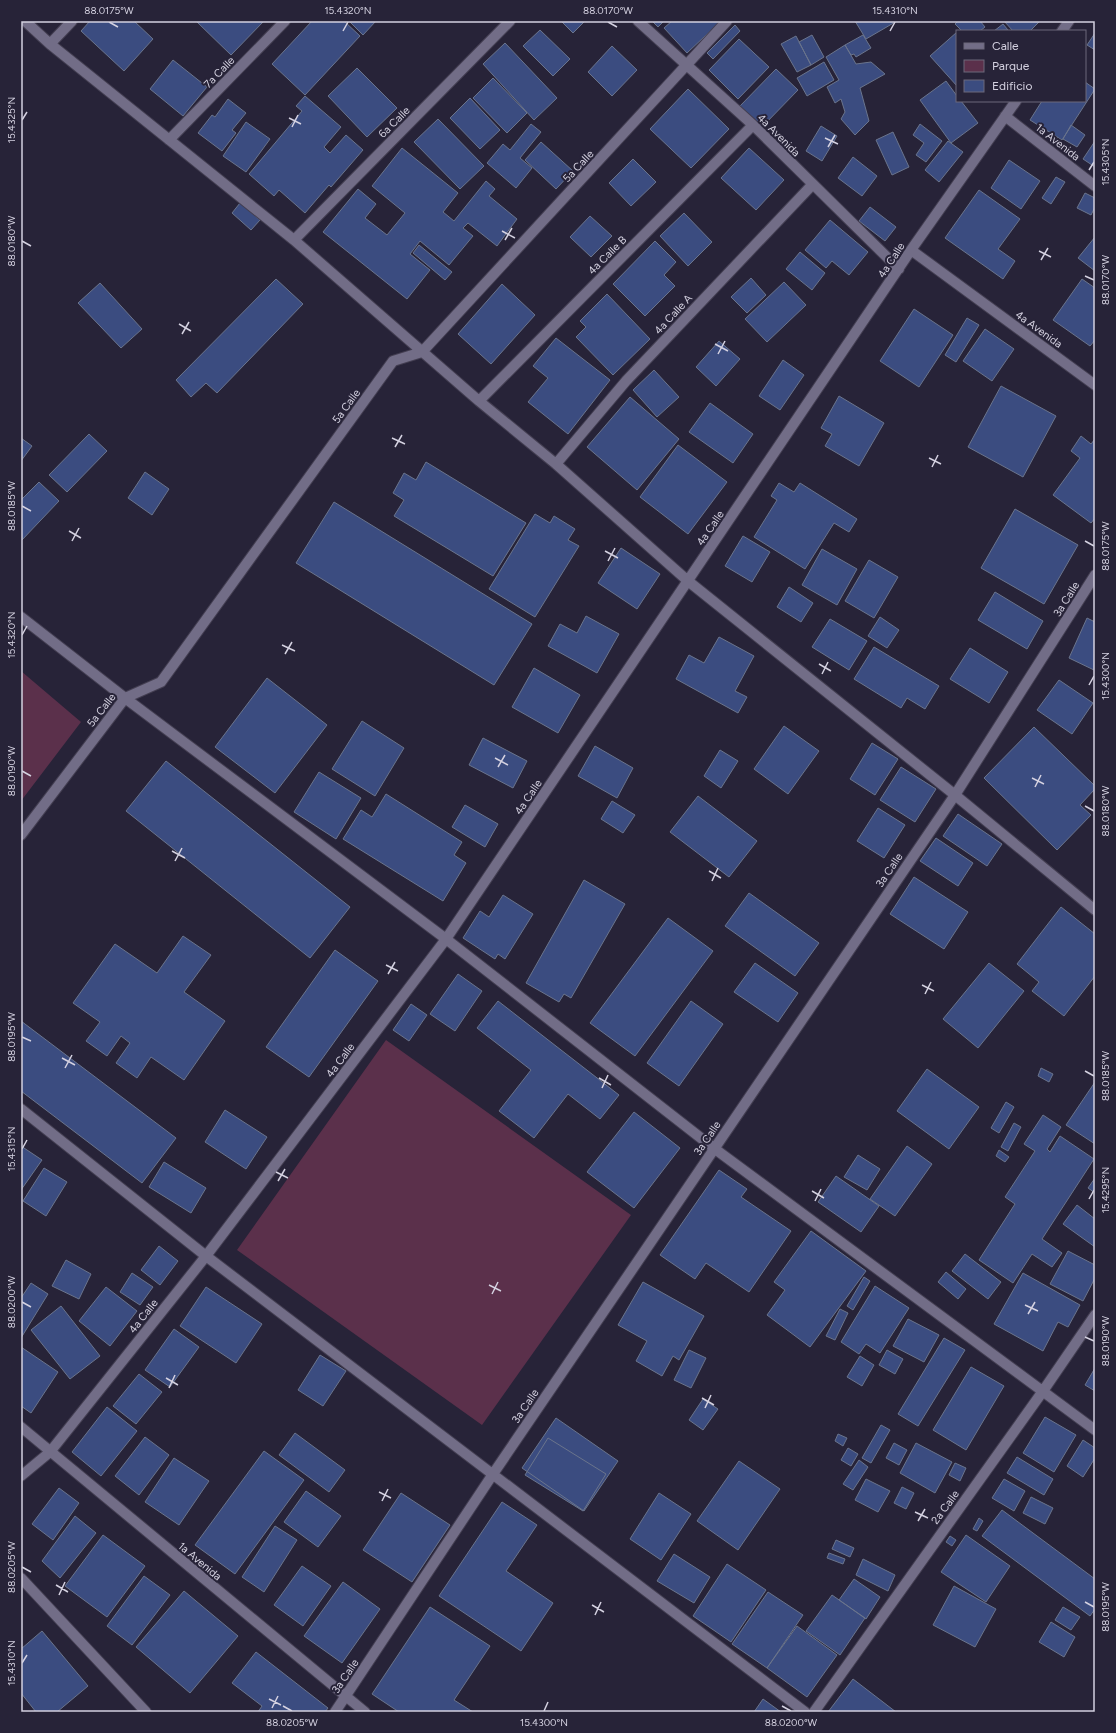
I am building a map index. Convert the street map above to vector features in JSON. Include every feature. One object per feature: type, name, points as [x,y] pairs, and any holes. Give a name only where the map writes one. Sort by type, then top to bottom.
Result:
[{"type":"street","points":[[25,21],[50,44],[294,240],[479,401],[556,464],[688,581],[955,795],[1095,910]]},
{"type":"street","points":[[50,44],[72,21]]},
{"type":"street","name":"7a Calle","points":[[169,140],[285,21]]},
{"type":"street","name":"6a Calle","points":[[294,240],[510,21]]},
{"type":"street","name":"4a Avenida","points":[[638,21],[753,125],[812,185],[900,269]]},
{"type":"street","name":"5a Calle","points":[[21,835],[125,698],[161,682],[393,361],[422,352],[727,21]]},
{"type":"street","points":[[1063,30],[1069,21]]},
{"type":"street","name":"4a Calle","points":[[21,1476],[50,1452],[206,1256],[446,939],[900,269],[911,250],[1015,102]]},
{"type":"street","name":"1a Avenida","points":[[1005,116],[1095,186]]},
{"type":"street","name":"4a Calle B","points":[[479,401],[753,125]]},
{"type":"street","name":"4a Calle A","points":[[556,464],[626,381],[812,185]]},
{"type":"street","name":"4a Avenida","points":[[911,250],[1095,385]]},
{"type":"street","name":"3a Calle","points":[[335,1712],[493,1474],[955,795],[1095,575]]},
{"type":"street","points":[[21,617],[125,698],[446,939],[715,1149],[1095,1430]]},
{"type":"street","points":[[21,1109],[206,1256],[805,1712]]},
{"type":"street","name":"2a Calle","points":[[814,1712],[1043,1391],[1095,1315]]},
{"type":"street","name":"1a Avenida","points":[[21,1427],[345,1697],[365,1712]]},
{"type":"street","points":[[21,1578],[146,1712]]},
{"type":"green space","points":[[21,671],[81,722],[21,801]]},
{"type":"green space","points":[[386,1040],[631,1215],[482,1425],[237,1250]]},
{"type":"building","points":[[90,21],[134,21],[153,39],[124,71],[81,31]]},
{"type":"building","points":[[196,21],[264,21],[231,55]]},
{"type":"building","points":[[312,21],[344,21],[360,36],[305,95],[272,64]]},
{"type":"building","points":[[349,21],[376,21],[363,35]]},
{"type":"building","points":[[561,21],[585,21],[573,33]]},
{"type":"building","points":[[652,21],[664,21],[658,27]]},
{"type":"building","points":[[672,21],[721,21],[687,53],[664,28]]},
{"type":"building","points":[[855,21],[897,21],[866,39]]},
{"type":"building","points":[[958,21],[980,21],[985,27],[981,30],[961,30],[955,24]]},
{"type":"building","points":[[1004,21],[1040,21],[1031,30],[1012,30]]},
{"type":"building","points":[[1003,24],[1008,30],[995,30]]},
{"type":"building","points":[[735,25],[740,31],[713,59],[707,53]]},
{"type":"building","points":[[540,30],[570,59],[553,76],[523,46]]},
{"type":"building","points":[[956,33],[956,85],[930,56]]},
{"type":"building","points":[[1095,33],[1095,50],[1087,45]]},
{"type":"building","points":[[812,35],[824,57],[811,65],[799,42]]},
{"type":"building","points":[[863,35],[871,48],[856,57],[854,54],[851,55],[845,45]]},
{"type":"building","points":[[796,36],[811,65],[797,72],[781,44]]},
{"type":"building","points":[[739,39],[769,67],[738,99],[709,70]]},
{"type":"building","points":[[505,43],[557,98],[534,120],[483,64]]},
{"type":"building","points":[[845,45],[856,64],[871,62],[885,74],[860,88],[869,121],[855,135],[841,119],[845,112],[841,99],[835,103],[827,87],[839,80],[826,57]]},
{"type":"building","points":[[612,46],[637,70],[612,96],[588,72]]},
{"type":"building","points":[[173,60],[207,87],[183,116],[150,89]]},
{"type":"building","points":[[824,62],[834,80],[807,96],[797,78]]},
{"type":"building","points":[[357,68],[397,108],[367,137],[328,96]]},
{"type":"building","points":[[776,69],[798,90],[762,127],[740,106]]},
{"type":"building","points":[[493,78],[527,113],[507,133],[473,98]]},
{"type":"building","points":[[946,81],[956,95],[956,102],[962,102],[978,123],[951,143],[920,100]]},
{"type":"building","points":[[1086,83],[1095,89],[1062,140],[1030,120],[1041,102],[1086,102]]},
{"type":"building","points":[[688,89],[729,129],[691,168],[650,129]]},
{"type":"building","points":[[305,96],[341,127],[324,147],[330,153],[346,135],[363,150],[331,187],[329,185],[305,213],[279,190],[274,196],[249,174],[302,111],[296,106]]},
{"type":"building","points":[[470,98],[500,130],[480,149],[450,118]]},
{"type":"building","points":[[228,99],[246,113],[232,130],[236,133],[222,151],[198,133],[212,115],[215,117]]},
{"type":"building","points":[[438,119],[484,166],[460,189],[414,142]]},
{"type":"building","points":[[246,122],[270,139],[246,172],[223,156]]},
{"type":"building","points":[[531,124],[541,132],[520,158],[532,168],[516,188],[487,163],[503,144],[510,150]]},
{"type":"building","points":[[920,124],[942,141],[926,162],[916,155],[924,143],[913,135]]},
{"type":"building","points":[[1071,125],[1085,135],[1077,147],[1063,139]]},
{"type":"building","points":[[821,126],[837,136],[822,161],[806,151]]},
{"type":"building","points":[[893,132],[909,167],[892,175],[876,140]]},
{"type":"building","points":[[948,141],[963,152],[939,182],[925,170]]},
{"type":"building","points":[[1095,141],[1095,167],[1083,159]]},
{"type":"building","points":[[541,142],[573,171],[556,189],[525,160]]},
{"type":"building","points":[[402,148],[458,193],[443,212],[454,221],[486,181],[495,189],[489,196],[517,219],[497,246],[468,223],[463,228],[473,236],[449,265],[420,241],[410,254],[430,270],[407,299],[323,232],[358,189],[376,204],[365,218],[387,235],[405,213],[372,186]]},
{"type":"building","points":[[749,148],[784,180],[756,210],[721,178]]},
{"type":"building","points":[[853,157],[877,176],[862,196],[838,178]]},
{"type":"building","points":[[633,159],[656,182],[631,206],[609,183]]},
{"type":"building","points":[[1009,160],[1040,181],[1021,209],[991,188]]},
{"type":"building","points":[[1056,177],[1065,182],[1051,204],[1042,198]]},
{"type":"building","points":[[979,190],[1020,219],[998,249],[1015,261],[1003,279],[945,238]]},
{"type":"building","points":[[1085,193],[1095,198],[1095,207],[1091,215],[1077,208]]},
{"type":"building","points":[[240,203],[260,220],[251,230],[232,213]]},
{"type":"building","points":[[870,207],[896,227],[885,241],[859,221]]},
{"type":"building","points":[[684,213],[712,242],[688,266],[660,236]]},
{"type":"building","points":[[590,216],[612,236],[591,257],[570,237]]},
{"type":"building","points":[[830,220],[868,252],[849,275],[832,261],[826,268],[805,250]]},
{"type":"building","points":[[1095,237],[1095,271],[1078,258]]},
{"type":"building","points":[[655,241],[676,262],[664,275],[675,286],[645,316],[613,284]]},
{"type":"building","points":[[419,245],[452,272],[445,280],[413,253]]},
{"type":"building","points":[[800,252],[825,273],[812,290],[786,269]]},
{"type":"building","points":[[751,278],[766,295],[747,313],[731,297]]},
{"type":"building","points":[[276,279],[303,304],[217,393],[206,383],[191,397],[176,380]]},
{"type":"building","points":[[1082,279],[1095,288],[1095,340],[1090,346],[1053,320]]},
{"type":"building","points":[[784,282],[806,305],[767,342],[745,319]]},
{"type":"building","points":[[100,283],[142,329],[121,348],[78,303]]},
{"type":"building","points":[[502,284],[535,315],[491,364],[458,334]]},
{"type":"building","points":[[607,294],[650,339],[613,375],[576,337],[586,327],[580,321]]},
{"type":"building","points":[[914,309],[953,335],[919,387],[880,361]]},
{"type":"building","points":[[967,318],[979,325],[956,362],[945,355]]},
{"type":"building","points":[[985,329],[1014,349],[992,381],[963,361]]},
{"type":"building","points":[[556,338],[610,380],[568,434],[528,402],[548,378],[533,366]]},
{"type":"building","points":[[719,341],[740,359],[716,386],[696,367]]},
{"type":"building","points":[[783,360],[804,375],[780,410],[759,396]]},
{"type":"building","points":[[654,370],[679,397],[657,417],[633,390]]},
{"type":"building","points":[[1001,386],[1056,416],[1023,477],[968,447]]},
{"type":"building","points":[[839,396],[884,423],[859,466],[825,446],[832,434],[821,428]]},
{"type":"building","points":[[630,397],[679,439],[637,490],[587,447]]},
{"type":"building","points":[[710,403],[753,434],[733,463],[689,432]]},
{"type":"building","points":[[89,434],[107,451],[67,492],[49,475]]},
{"type":"building","points":[[1081,436],[1091,444],[1095,439],[1095,518],[1091,523],[1053,495],[1080,458],[1071,451]]},
{"type":"building","points":[[21,438],[32,446],[21,461]]},
{"type":"building","points":[[678,445],[727,482],[688,534],[640,497]]},
{"type":"building","points":[[426,462],[526,523],[493,576],[394,516],[404,500],[393,493],[404,473],[416,480]]},
{"type":"building","points":[[145,472],[169,489],[152,515],[128,498]]},
{"type":"building","points":[[39,482],[59,501],[21,541],[21,500]]},
{"type":"building","points":[[779,483],[794,492],[800,483],[857,519],[849,532],[834,523],[805,569],[754,537],[777,500],[771,496]]},
{"type":"building","points":[[334,502],[532,624],[494,685],[296,563]]},
{"type":"building","points":[[1015,509],[1078,545],[1044,604],[981,568]]},
{"type":"building","points":[[535,514],[550,523],[554,516],[575,529],[568,540],[579,546],[535,617],[489,589]]},
{"type":"building","points":[[743,536],[770,552],[752,582],[725,566]]},
{"type":"building","points":[[621,548],[660,574],[637,609],[598,583]]},
{"type":"building","points":[[822,549],[857,569],[837,605],[802,585]]},
{"type":"building","points":[[869,560],[898,577],[874,618],[845,601]]},
{"type":"building","points":[[789,587],[813,603],[801,622],[777,607]]},
{"type":"building","points":[[995,592],[1043,621],[1027,649],[978,620]]},
{"type":"building","points":[[586,616],[619,634],[597,673],[548,646],[560,624],[577,633]]},
{"type":"building","points":[[880,617],[899,630],[887,648],[868,636]]},
{"type":"building","points":[[1087,618],[1095,622],[1094,670],[1069,658]]},
{"type":"building","points":[[830,619],[867,641],[849,670],[812,647]]},
{"type":"building","points":[[719,637],[754,656],[735,691],[747,697],[738,713],[676,679],[689,655],[704,663]]},
{"type":"building","points":[[874,647],[939,686],[925,709],[907,698],[901,708],[854,679]]},
{"type":"building","points":[[970,648],[1008,672],[989,703],[950,679]]},
{"type":"building","points":[[534,668],[580,695],[558,733],[512,707]]},
{"type":"building","points":[[267,678],[327,725],[275,793],[215,747]]},
{"type":"building","points":[[1059,680],[1093,703],[1072,734],[1037,710]]},
{"type":"building","points":[[362,721],[404,748],[375,796],[332,769]]},
{"type":"building","points":[[784,726],[819,751],[788,794],[754,769]]},
{"type":"building","points":[[1034,727],[1095,786],[1095,789],[1080,805],[1091,815],[1057,850],[984,778]]},
{"type":"building","points":[[483,738],[527,761],[513,788],[469,765]]},
{"type":"building","points":[[872,743],[898,759],[875,795],[850,779]]},
{"type":"building","points":[[595,746],[633,768],[617,798],[578,776]]},
{"type":"building","points":[[720,750],[738,761],[721,788],[704,776]]},
{"type":"building","points":[[166,761],[350,907],[310,958],[126,811]]},
{"type":"building","points":[[901,767],[936,789],[915,822],[880,800]]},
{"type":"building","points":[[319,772],[361,798],[336,839],[294,812]]},
{"type":"building","points":[[386,794],[462,842],[454,855],[466,863],[443,901],[343,839],[361,810],[372,817]]},
{"type":"building","points":[[698,796],[757,841],[729,877],[670,832]]},
{"type":"building","points":[[612,801],[635,815],[623,833],[601,819]]},
{"type":"building","points":[[465,805],[498,824],[485,847],[452,827]]},
{"type":"building","points":[[878,808],[905,825],[884,858],[857,841]]},
{"type":"building","points":[[958,814],[1002,844],[987,866],[943,836]]},
{"type":"building","points":[[936,838],[973,863],[958,886],[920,861]]},
{"type":"building","points":[[914,877],[968,912],[944,949],[890,914]]},
{"type":"building","points":[[584,880],[625,904],[571,998],[564,994],[559,1002],[526,983]]},
{"type":"building","points":[[749,893],[819,943],[795,976],[725,926]]},
{"type":"building","points":[[503,895],[533,914],[505,959],[498,954],[495,959],[463,938],[480,911],[489,917]]},
{"type":"building","points":[[1061,907],[1095,934],[1095,976],[1064,1016],[1032,991],[1039,982],[1017,964]]},
{"type":"building","points":[[668,918],[713,951],[635,1056],[590,1023]]},
{"type":"building","points":[[183,936],[211,955],[184,992],[225,1021],[184,1080],[151,1057],[137,1078],[116,1063],[130,1043],[121,1036],[107,1056],[86,1041],[100,1022],[73,1003],[115,944],[157,973]]},
{"type":"building","points":[[335,950],[378,981],[309,1077],[266,1047]]},
{"type":"building","points":[[755,963],[798,993],[778,1022],[734,992]]},
{"type":"building","points":[[989,963],[1024,991],[978,1048],[943,1019]]},
{"type":"building","points":[[458,974],[482,991],[455,1031],[430,1014]]},
{"type":"building","points":[[498,1001],[619,1095],[600,1119],[568,1094],[534,1138],[499,1111],[531,1070],[477,1028]]},
{"type":"building","points":[[691,1001],[723,1024],[679,1086],[647,1063]]},
{"type":"building","points":[[411,1004],[427,1015],[409,1041],[393,1030]]},
{"type":"building","points":[[21,1021],[176,1138],[142,1183],[21,1091]]},
{"type":"building","points":[[1041,1068],[1053,1074],[1049,1082],[1038,1076]]},
{"type":"building","points":[[927,1069],[979,1107],[949,1149],[897,1111]]},
{"type":"building","points":[[1095,1082],[1095,1144],[1066,1125]]},
{"type":"building","points":[[1006,1102],[1014,1107],[999,1133],[991,1128]]},
{"type":"building","points":[[225,1110],[267,1137],[246,1169],[205,1142]]},
{"type":"building","points":[[634,1112],[680,1148],[634,1208],[587,1172]]},
{"type":"building","points":[[1043,1115],[1061,1127],[1047,1149],[1050,1152],[1060,1136],[1094,1159],[1042,1239],[1062,1253],[1052,1267],[1032,1254],[1013,1283],[979,1260],[1015,1204],[1005,1197],[1035,1151],[1024,1144]]},
{"type":"building","points":[[1014,1123],[1021,1127],[1008,1151],[1001,1147]]},
{"type":"building","points":[[21,1146],[42,1160],[21,1190]]},
{"type":"building","points":[[907,1146],[932,1164],[895,1216],[870,1199]]},
{"type":"building","points":[[999,1150],[1009,1157],[1005,1162],[996,1156]]},
{"type":"building","points":[[858,1155],[880,1169],[867,1190],[844,1177]]},
{"type":"building","points":[[164,1162],[206,1188],[191,1213],[149,1187]]},
{"type":"building","points":[[44,1168],[67,1182],[46,1216],[23,1201]]},
{"type":"building","points":[[719,1170],[747,1189],[741,1197],[791,1231],[749,1292],[706,1263],[695,1279],[660,1255]]},
{"type":"building","points":[[836,1176],[879,1206],[861,1232],[818,1202]]},
{"type":"building","points":[[1095,1178],[1095,1193],[1088,1188]]},
{"type":"building","points":[[1077,1205],[1095,1219],[1095,1247],[1063,1224]]},
{"type":"building","points":[[811,1231],[866,1271],[810,1347],[767,1315],[785,1290],[774,1282]]},
{"type":"building","points":[[159,1246],[178,1261],[160,1285],[141,1270]]},
{"type":"building","points":[[1068,1251],[1095,1265],[1095,1278],[1083,1301],[1050,1284]]},
{"type":"building","points":[[965,1254],[1001,1282],[988,1299],[952,1271]]},
{"type":"building","points":[[66,1260],[91,1274],[79,1299],[52,1286]]},
{"type":"building","points":[[946,1272],[966,1289],[958,1299],[938,1282]]},
{"type":"building","points":[[132,1273],[153,1287],[140,1305],[120,1292]]},
{"type":"building","points":[[1023,1273],[1080,1305],[1068,1327],[1058,1322],[1043,1351],[994,1324]]},
{"type":"building","points":[[864,1277],[870,1281],[853,1310],[847,1306]]},
{"type":"building","points":[[643,1282],[704,1316],[679,1360],[673,1356],[662,1376],[636,1361],[647,1341],[618,1325]]},
{"type":"building","points":[[31,1283],[48,1294],[21,1338],[21,1298]]},
{"type":"building","points":[[875,1286],[909,1308],[880,1353],[866,1344],[859,1354],[841,1342]]},
{"type":"building","points":[[106,1287],[137,1311],[110,1346],[79,1321]]},
{"type":"building","points":[[206,1287],[262,1324],[236,1363],[180,1326]]},
{"type":"building","points":[[61,1306],[100,1356],[70,1379],[31,1330]]},
{"type":"building","points":[[840,1309],[848,1313],[835,1340],[826,1336]]},
{"type":"building","points":[[908,1319],[939,1335],[924,1362],[893,1346]]},
{"type":"building","points":[[174,1329],[199,1347],[170,1387],[145,1370]]},
{"type":"building","points":[[944,1338],[965,1350],[918,1426],[898,1414]]},
{"type":"building","points":[[21,1347],[58,1372],[31,1413],[21,1406]]},
{"type":"building","points":[[689,1350],[706,1358],[691,1388],[674,1380]]},
{"type":"building","points":[[887,1350],[903,1359],[895,1374],[879,1365]]},
{"type":"building","points":[[320,1355],[346,1371],[323,1406],[298,1390]]},
{"type":"building","points":[[860,1356],[874,1365],[862,1386],[847,1377]]},
{"type":"building","points":[[971,1367],[1004,1386],[966,1450],[933,1430]]},
{"type":"building","points":[[1095,1368],[1095,1391],[1085,1385]]},
{"type":"building","points":[[139,1374],[162,1392],[136,1424],[113,1406]]},
{"type":"building","points":[[703,1399],[718,1409],[703,1430],[689,1420]]},
{"type":"building","points":[[107,1407],[137,1431],[101,1476],[72,1452]]},
{"type":"building","points":[[1045,1417],[1076,1435],[1054,1472],[1023,1453]]},
{"type":"building","points":[[556,1418],[618,1461],[584,1511],[522,1468]]},
{"type":"building","points":[[881,1425],[890,1430],[871,1463],[862,1458]]},
{"type":"building","points":[[295,1433],[345,1470],[329,1492],[279,1455]]},
{"type":"building","points":[[838,1434],[847,1438],[843,1446],[835,1441]]},
{"type":"building","points":[[145,1437],[169,1455],[139,1495],[115,1476]]},
{"type":"building","points":[[548,1438],[606,1474],[583,1511],[525,1475]]},
{"type":"building","points":[[1083,1440],[1095,1448],[1095,1458],[1083,1477],[1067,1466]]},
{"type":"building","points":[[894,1443],[907,1450],[899,1465],[886,1458]]},
{"type":"building","points":[[916,1443],[952,1462],[935,1493],[900,1473]]},
{"type":"building","points":[[848,1448],[858,1454],[851,1466],[841,1460]]},
{"type":"building","points":[[264,1451],[304,1480],[235,1574],[195,1545]]},
{"type":"building","points":[[1017,1457],[1053,1479],[1044,1495],[1007,1473]]},
{"type":"building","points":[[174,1458],[209,1481],[179,1525],[145,1502]]},
{"type":"building","points":[[859,1460],[868,1467],[853,1490],[843,1484]]},
{"type":"building","points":[[739,1461],[780,1489],[738,1550],[697,1521]]},
{"type":"building","points":[[955,1463],[966,1468],[960,1481],[949,1475]]},
{"type":"building","points":[[866,1479],[890,1491],[878,1512],[855,1500]]},
{"type":"building","points":[[1004,1479],[1025,1491],[1014,1511],[992,1498]]},
{"type":"building","points":[[902,1487],[914,1493],[906,1509],[894,1503]]},
{"type":"building","points":[[59,1488],[79,1503],[53,1540],[32,1524]]},
{"type":"building","points":[[306,1491],[341,1516],[318,1547],[284,1522]]},
{"type":"building","points":[[401,1493],[450,1525],[412,1582],[363,1550]]},
{"type":"building","points":[[659,1493],[691,1514],[661,1560],[630,1539]]},
{"type":"building","points":[[1031,1497],[1053,1508],[1045,1524],[1023,1513]]},
{"type":"building","points":[[502,1502],[537,1525],[506,1571],[553,1603],[521,1651],[439,1596]]},
{"type":"building","points":[[1002,1510],[1095,1579],[1095,1609],[1090,1616],[982,1536]]},
{"type":"building","points":[[75,1516],[96,1533],[60,1578],[42,1561]]},
{"type":"building","points":[[979,1518],[983,1521],[977,1531],[973,1529]]},
{"type":"building","points":[[275,1526],[297,1540],[264,1592],[242,1577]]},
{"type":"building","points":[[103,1535],[145,1566],[107,1617],[65,1586]]},
{"type":"building","points":[[966,1535],[1010,1566],[986,1602],[941,1572]]},
{"type":"building","points":[[950,1536],[956,1540],[952,1546],[946,1542]]},
{"type":"building","points":[[836,1540],[854,1548],[850,1557],[832,1549]]},
{"type":"building","points":[[829,1553],[845,1559],[843,1564],[827,1558]]},
{"type":"building","points":[[674,1554],[710,1577],[694,1603],[657,1581]]},
{"type":"building","points":[[863,1559],[895,1575],[888,1591],[856,1575]]},
{"type":"building","points":[[727,1564],[766,1590],[731,1642],[693,1616]]},
{"type":"building","points":[[302,1566],[331,1586],[303,1626],[274,1605]]},
{"type":"building","points":[[144,1576],[170,1595],[132,1645],[107,1626]]},
{"type":"building","points":[[854,1579],[880,1597],[866,1619],[839,1600]]},
{"type":"building","points":[[343,1582],[380,1609],[342,1663],[304,1636]]},
{"type":"building","points":[[954,1586],[996,1609],[975,1647],[933,1625]]},
{"type":"building","points":[[184,1591],[238,1636],[190,1693],[136,1647]]},
{"type":"building","points":[[768,1592],[803,1615],[767,1668],[732,1644]]},
{"type":"building","points":[[832,1595],[865,1618],[840,1655],[806,1631]]},
{"type":"building","points":[[430,1607],[490,1646],[454,1700],[473,1712],[399,1712],[372,1694]]},
{"type":"building","points":[[1063,1607],[1080,1617],[1071,1630],[1055,1620]]},
{"type":"building","points":[[1051,1622],[1075,1637],[1064,1657],[1039,1642]]},
{"type":"building","points":[[797,1626],[837,1655],[807,1697],[767,1668]]},
{"type":"building","points":[[42,1631],[88,1686],[57,1712],[36,1712],[21,1693],[21,1649]]},
{"type":"building","points":[[256,1652],[328,1708],[325,1712],[258,1712],[262,1706],[232,1683]]},
{"type":"building","points":[[853,1679],[896,1712],[828,1712]]},
{"type":"building","points":[[763,1699],[781,1712],[754,1712]]}]
